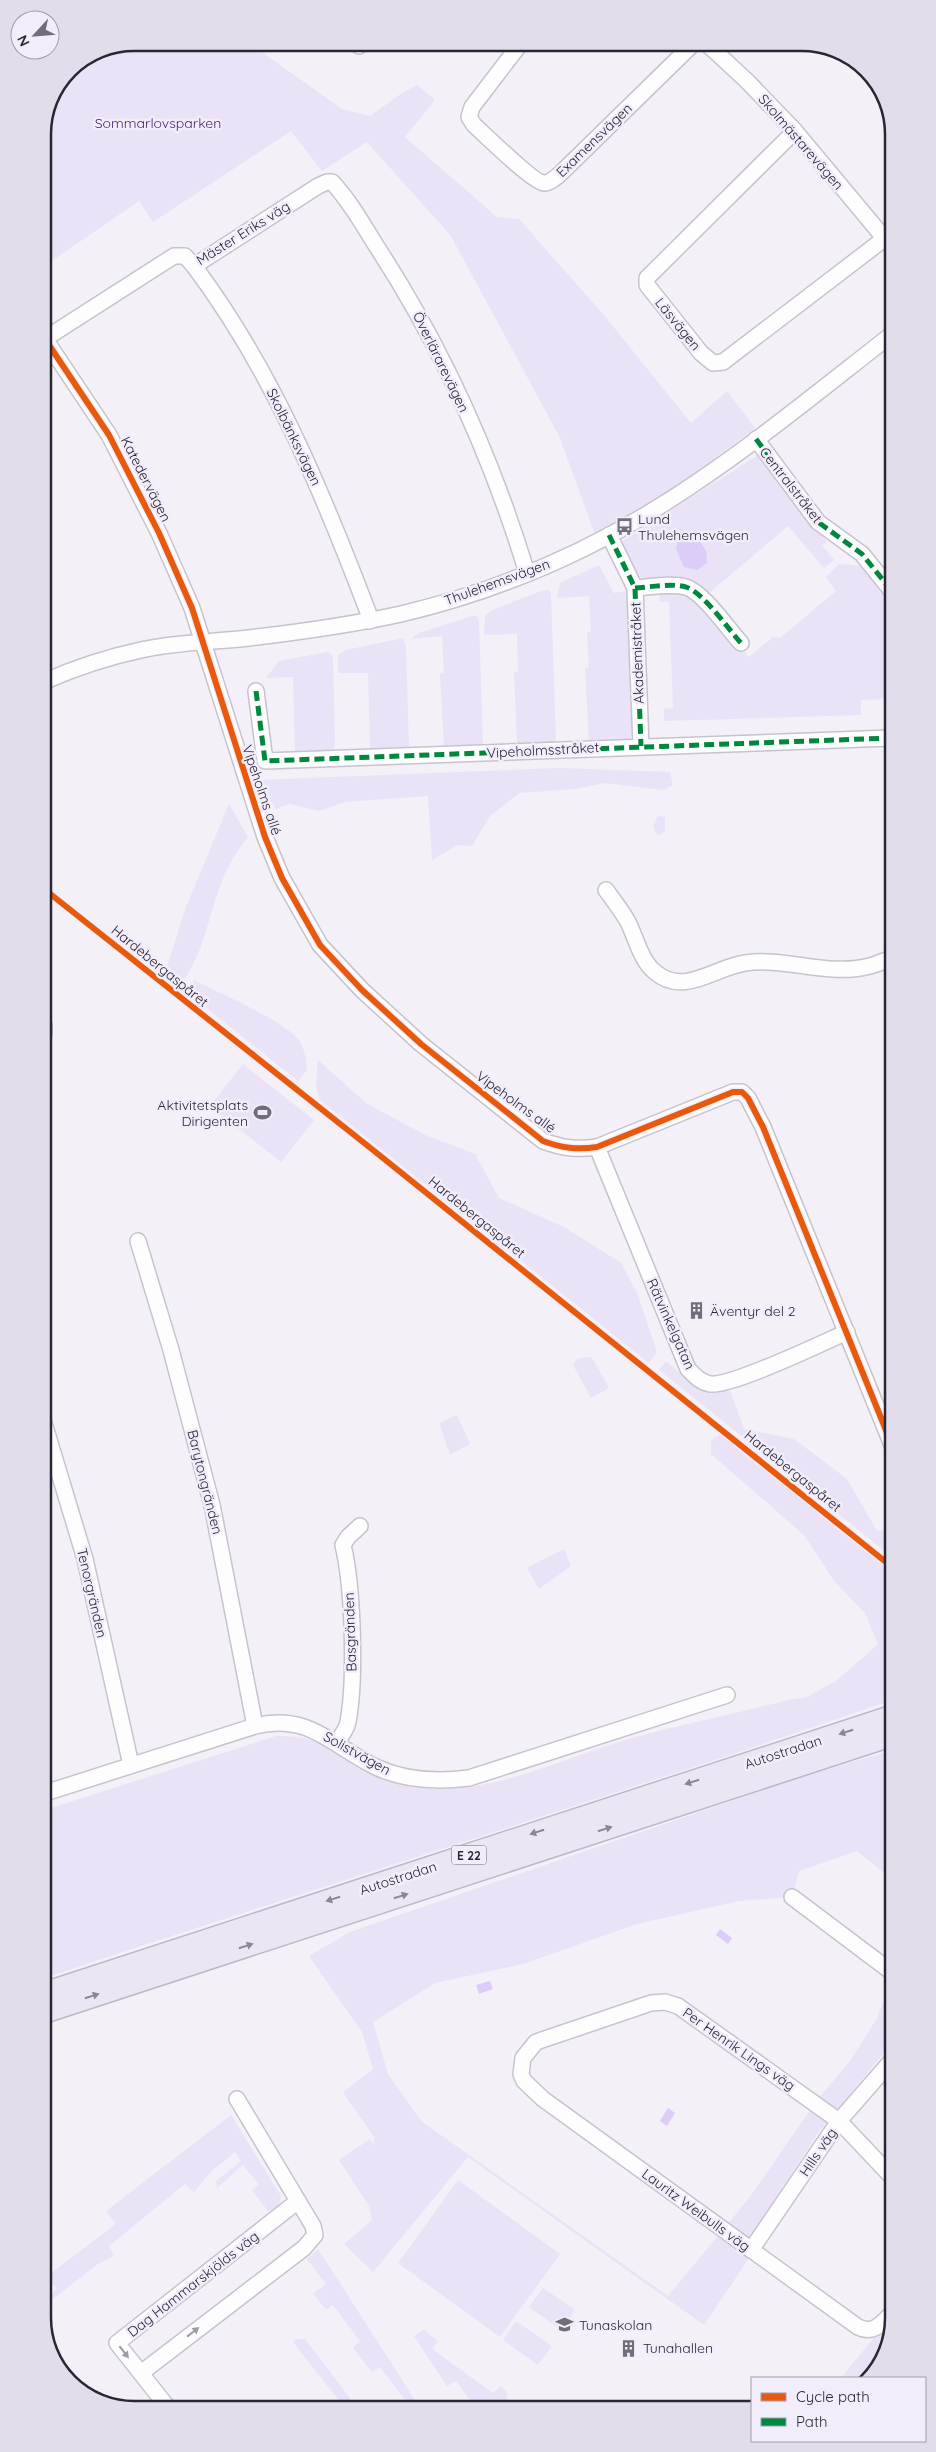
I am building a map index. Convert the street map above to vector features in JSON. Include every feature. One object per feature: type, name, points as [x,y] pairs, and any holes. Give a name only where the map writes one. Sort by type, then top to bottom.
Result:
[{"type":"highway","name":"Autostradan","points":[[51,1991],[885,1719]]},
{"type":"highway","name":"Autostradan","points":[[51,2010],[885,1739]]},
{"type":"street","name":"Examensvägen","points":[[515,51],[472,107],[469,117],[474,125],[520,166],[537,180],[544,183],[561,173],[686,51]]},
{"type":"street","name":"Skolmästarevägen","points":[[715,51],[747,81],[795,131],[885,240]]},
{"type":"street","name":"Läsvägen","points":[[795,131],[647,278],[647,285],[701,352],[713,363],[723,362],[885,243]]},
{"type":"street","name":"Överlärarevägen","points":[[318,186],[330,181],[336,186],[395,275],[423,323],[489,464],[527,573]]},
{"type":"street","name":"Mäster Eriks väg","points":[[51,335],[174,256],[185,256],[194,266],[318,186]]},
{"type":"street","name":"Skolbänksvägen","points":[[194,266],[210,288],[260,369],[306,457],[339,535],[368,612],[369,620]]},
{"type":"street","name":"Thulehemsvägen","points":[[51,678],[98,661],[142,649],[369,620],[429,607],[527,573],[609,535],[677,495],[756,439],[885,341]]},
{"type":"street","name":"Katedervägen","points":[[51,349],[109,435],[135,484],[182,584],[202,642]]},
{"type":"street","name":"Centralstråket","points":[[756,439],[818,522],[862,554],[885,583]]},
{"type":"street","name":"Akademistråket","points":[[609,535],[635,588],[641,746]]},
{"type":"street","points":[[635,588],[674,586],[690,588],[700,596],[741,643]]},
{"type":"street","name":"Vipeholms allé","points":[[202,642],[265,837],[282,878],[320,945],[362,990],[421,1044],[543,1141],[566,1148],[582,1149],[596,1146],[733,1092],[742,1092],[748,1098],[763,1127],[885,1427]]},
{"type":"street","name":"Vipeholmsstråket","points":[[256,691],[265,761],[885,738]]},
{"type":"street","points":[[606,890],[628,922],[647,962],[654,972],[670,981],[696,981],[739,963],[759,961],[838,969],[869,966],[885,960]]},
{"type":"street","name":"Rätvinkelgatan","points":[[596,1146],[688,1369],[697,1378],[712,1384],[722,1383],[764,1368],[847,1332]]},
{"type":"street","name":"Barytongränden","points":[[138,1242],[171,1350],[212,1505],[255,1726]]},
{"type":"street","name":"Tenorgränden","points":[[51,1445],[85,1559],[131,1765]]},
{"type":"street","name":"Basgränden","points":[[337,1742],[348,1724],[351,1665],[347,1560],[343,1545],[348,1536],[360,1526]]},
{"type":"street","name":"Solistvägen","points":[[51,1791],[255,1726],[277,1722],[294,1724],[319,1732],[367,1762],[391,1773],[431,1781],[469,1778],[727,1695]]},
{"type":"street","points":[[792,1897],[885,1967]]},
{"type":"street","name":"Per Henrik Lings väg","points":[[521,2074],[522,2058],[536,2042],[644,2006],[665,2002],[678,2006],[839,2121],[885,2170]]},
{"type":"street","name":"Hills väg","points":[[751,2250],[839,2121],[885,2068]]},
{"type":"street","name":"Lauritz Weibulls väg","points":[[521,2074],[524,2081],[563,2114],[858,2327],[868,2331],[879,2326],[885,2321]]},
{"type":"street","points":[[141,2373],[267,2274],[304,2248],[315,2235],[315,2230],[237,2099]]},
{"type":"street","name":"Dag Hammarskjölds väg","points":[[163,2401],[118,2344],[298,2201]]},
{"type":"green space","name":"Sommarlovsparken","points":[[135,51],[260,51],[342,109],[370,116],[402,93],[417,85],[435,100],[405,137],[497,217],[519,219],[603,314],[691,423],[727,391],[755,428],[649,505],[595,534],[559,436],[451,236],[367,142],[322,171],[291,131],[153,222],[139,201],[51,262],[51,129],[54,113],[68,84],[88,65],[103,58],[118,53]]},
{"type":"green space","points":[[758,455],[827,542],[822,545],[834,560],[824,568],[788,526],[708,594],[694,584],[643,579],[639,576],[621,542]]},
{"type":"green space","points":[[839,564],[861,566],[885,593],[885,699],[861,700],[861,715],[664,721],[664,709],[673,708],[669,602],[660,602],[659,593],[679,592],[700,600],[749,657],[773,637],[780,638],[836,591],[826,577]]},
{"type":"green space","points":[[599,565],[614,593],[627,591],[632,735],[627,741],[589,742],[585,668],[589,667],[587,633],[591,632],[589,596],[557,598],[560,583]]},
{"type":"green space","points":[[544,590],[549,590],[551,594],[556,740],[551,743],[517,743],[514,672],[518,672],[517,634],[484,635],[485,616],[492,610]]},
{"type":"green space","points":[[476,616],[479,620],[483,745],[444,746],[440,674],[444,673],[442,636],[411,639],[419,633]]},
{"type":"green space","points":[[403,638],[406,648],[409,747],[370,749],[368,673],[338,673],[338,655],[346,650]]},
{"type":"green space","points":[[327,652],[331,653],[333,659],[335,746],[332,750],[295,751],[293,677],[266,678],[279,661]]},
{"type":"green space","points":[[559,768],[670,772],[673,785],[663,790],[605,783],[575,789],[519,793],[490,816],[472,846],[458,845],[432,860],[428,796],[344,802],[320,811],[289,804],[276,809],[257,780]]},
{"type":"green space","points":[[229,804],[248,837],[230,863],[224,876],[201,946],[181,988],[165,973],[186,907]]},
{"type":"green space","points":[[658,816],[665,817],[665,831],[659,835],[656,834],[653,825]]},
{"type":"green space","points":[[194,980],[250,1008],[292,1033],[299,1040],[304,1051],[307,1070],[298,1081],[189,994]]},
{"type":"green space","points":[[318,1060],[366,1103],[425,1135],[475,1154],[499,1198],[564,1227],[621,1263],[638,1295],[657,1352],[649,1363],[319,1099],[316,1084]]},
{"type":"green space","name":"Aktivitetsplats Dirigenten","points":[[243,1064],[314,1120],[281,1162],[210,1106]]},
{"type":"green space","points":[[592,1358],[609,1388],[591,1398],[573,1365],[577,1359]]},
{"type":"green space","points":[[666,1361],[697,1388],[712,1394],[726,1379],[744,1429],[794,1439],[847,1479],[877,1531],[885,1530],[885,1551],[659,1370]]},
{"type":"green space","points":[[457,1415],[470,1444],[450,1455],[439,1423]]},
{"type":"green space","points":[[721,1434],[885,1566],[885,1703],[51,1976],[51,1808],[276,1736],[297,1737],[317,1742],[367,1772],[399,1784],[449,1789],[474,1786],[526,1774],[625,1740],[787,1700],[807,1697],[836,1681],[878,1644],[865,1613],[835,1582],[804,1535],[711,1454],[711,1441]]},
{"type":"green space","points":[[564,1549],[571,1566],[539,1589],[527,1568]]},
{"type":"green space","points":[[885,1752],[885,1874],[857,1851],[799,1871],[792,1897],[739,1901],[637,1924],[523,1964],[435,1983],[373,2022],[388,2074],[421,2121],[668,2296],[750,2197],[815,2103],[850,2061],[876,2020],[885,1998],[885,2052],[818,2133],[742,2249],[749,2258],[704,2325],[468,2157],[373,2272],[344,2244],[372,2220],[369,2206],[339,2160],[370,2139],[374,2145],[374,2137],[343,2092],[373,2069],[362,2032],[309,1956],[350,1932],[801,1777]]},
{"type":"green space","points":[[231,2115],[281,2196],[279,2208],[268,2211],[252,2190],[259,2185],[243,2165],[217,2188],[216,2181],[241,2161],[235,2152],[212,2171],[194,2192],[185,2184],[109,2246],[114,2256],[98,2264],[51,2300],[51,2294],[57,2289],[51,2282],[51,2273],[116,2224],[106,2211]]},
{"type":"green space","points":[[458,2180],[560,2254],[500,2337],[398,2263]]},
{"type":"green space","points":[[318,2249],[416,2401],[406,2401],[380,2367],[372,2372],[353,2348],[360,2341],[333,2305],[326,2309],[313,2294],[326,2284],[307,2259]]},
{"type":"green space","points":[[543,2288],[575,2310],[561,2330],[529,2307]]},
{"type":"green space","points":[[516,2321],[552,2346],[538,2365],[503,2340]]},
{"type":"green space","points":[[884,2327],[880,2344],[868,2368],[859,2377],[842,2377]]},
{"type":"green space","points":[[424,2330],[438,2341],[432,2349],[493,2393],[501,2386],[506,2391],[508,2401],[471,2401],[456,2381],[447,2386],[414,2336]]},
{"type":"green space","points":[[296,2339],[305,2339],[350,2398],[350,2401],[339,2401],[293,2342]]},
{"type":"shaded area","points":[[688,533],[697,536],[706,551],[707,563],[697,570],[684,567],[676,549],[678,540]]},
{"type":"shaded area","points":[[720,1929],[732,1938],[728,1944],[716,1935]]},
{"type":"shaded area","points":[[490,1981],[493,1989],[479,1994],[476,1985]]},
{"type":"shaded area","points":[[668,2108],[675,2113],[667,2126],[660,2121]]},
{"type":"marked path","points":[[756,439],[818,522],[862,554],[885,583]]},
{"type":"marked path","points":[[609,535],[635,588],[641,746]]},
{"type":"marked path","points":[[635,588],[674,585],[686,587],[708,604],[741,643]]},
{"type":"marked path","points":[[256,691],[265,761],[885,738]]},
{"type":"cycle path","points":[[51,348],[109,435],[159,533],[192,608],[265,837],[282,878],[320,945],[362,990],[421,1044],[543,1141],[570,1148],[597,1147],[733,1092],[742,1092],[748,1098],[763,1127],[885,1428]]},
{"type":"cycle path","name":"Hardebergaspåret","points":[[51,895],[373,1150],[885,1561]]},
{"type":"place","name":"Lund Thulehemsvägen","points":[[624,527]]},
{"type":"place","name":"Aktivitetsplats Dirigenten","points":[[262,1113]]},
{"type":"place","name":"Äventyr del 2","points":[[696,1311]]},
{"type":"place","name":"Tunaskolan","points":[[565,2325]]},
{"type":"place","name":"Tunahallen","points":[[629,2348]]}]
